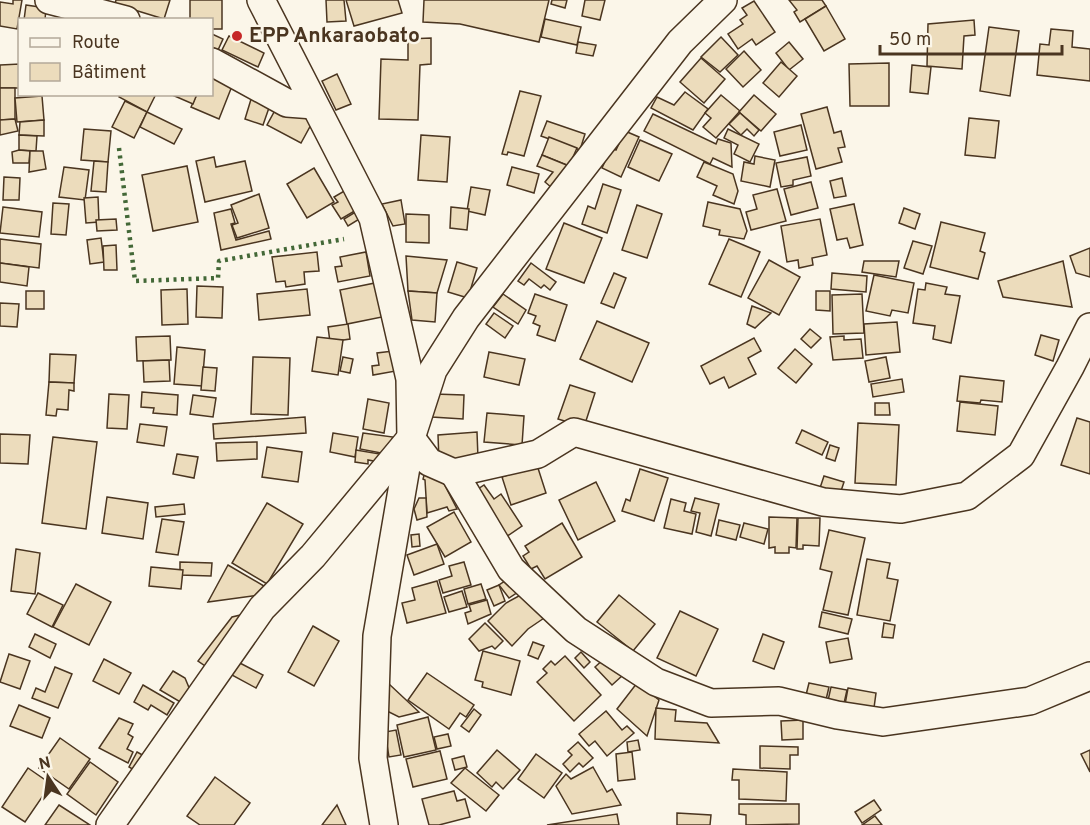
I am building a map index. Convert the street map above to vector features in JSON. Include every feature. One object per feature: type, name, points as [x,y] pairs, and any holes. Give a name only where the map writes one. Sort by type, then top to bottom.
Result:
[{"type":"street","points":[[49,0],[118,18]]},
{"type":"street","points":[[261,0],[373,218],[410,379],[411,438],[429,462],[454,473],[511,569],[576,630],[656,682],[711,703],[779,701],[837,715],[883,722],[1030,701],[1090,676]]},
{"type":"street","points":[[384,825],[373,758],[377,636],[411,438],[433,370],[466,318],[680,42],[723,0]]},
{"type":"street","points":[[213,63],[287,104],[314,105]]},
{"type":"street","points":[[454,473],[538,454],[574,432],[823,502],[901,509],[967,496],[1021,455],[1070,368],[1090,327]]},
{"type":"street","points":[[110,825],[262,608],[313,556],[411,438]]},
{"type":"building","points":[[13,0],[22,0],[17,29],[0,26],[0,2],[13,4]]},
{"type":"building","points":[[116,0],[170,0],[164,18],[115,4]]},
{"type":"building","points":[[190,0],[222,0],[222,29],[213,29],[213,18],[190,18]]},
{"type":"building","points":[[326,0],[344,0],[346,21],[327,22]]},
{"type":"building","points":[[346,0],[398,0],[402,13],[354,26]]},
{"type":"building","points":[[424,0],[549,0],[539,42],[460,24],[423,22]]},
{"type":"building","points":[[552,0],[567,0],[565,8],[551,4]]},
{"type":"building","points":[[585,0],[605,0],[600,20],[582,16]]},
{"type":"building","points":[[789,0],[822,0],[826,6],[800,22],[794,12],[797,10]]},
{"type":"building","points":[[754,1],[775,32],[756,45],[752,39],[738,49],[728,34],[743,24],[740,20],[747,15],[742,8]]},
{"type":"building","points":[[26,5],[46,8],[45,18],[24,18]]},
{"type":"building","points":[[826,6],[845,39],[824,51],[805,19]]},
{"type":"building","points":[[545,19],[581,27],[577,45],[541,37]]},
{"type":"building","points":[[974,20],[975,35],[964,36],[962,69],[927,66],[928,24]]},
{"type":"building","points":[[989,27],[1019,31],[1010,96],[980,91]]},
{"type":"building","points":[[1051,29],[1073,31],[1072,47],[1090,49],[1090,81],[1037,75],[1040,44],[1049,45]]},
{"type":"building","points":[[213,34],[223,39],[218,50],[213,48]]},
{"type":"building","points":[[229,36],[264,53],[258,67],[222,50]]},
{"type":"building","points":[[721,37],[738,55],[720,72],[701,57]]},
{"type":"building","points":[[431,38],[431,64],[420,65],[418,120],[379,119],[381,59],[408,60],[408,39]]},
{"type":"building","points":[[578,42],[596,45],[593,56],[576,53]]},
{"type":"building","points":[[789,42],[803,59],[789,70],[776,53]]},
{"type":"building","points":[[744,51],[761,70],[743,87],[726,69]]},
{"type":"building","points":[[701,58],[725,79],[704,103],[680,82]]},
{"type":"building","points":[[781,62],[797,76],[779,97],[763,83]]},
{"type":"building","points":[[889,63],[889,106],[850,106],[849,64]]},
{"type":"building","points":[[18,64],[18,88],[0,88],[0,65]]},
{"type":"building","points":[[912,65],[931,67],[928,94],[910,92]]},
{"type":"building","points":[[213,72],[234,81],[219,119],[191,107],[196,96],[213,96]]},
{"type":"building","points":[[337,74],[351,104],[336,110],[322,81]]},
{"type":"building","points":[[0,88],[15,88],[15,119],[0,120]]},
{"type":"building","points":[[520,91],[541,96],[524,156],[508,152],[507,155],[502,154]]},
{"type":"building","points":[[685,92],[708,109],[693,130],[651,108],[657,97],[674,105]]},
{"type":"building","points":[[721,95],[740,111],[716,138],[703,127],[711,118],[705,113]]},
{"type":"building","points":[[754,95],[776,114],[761,131],[739,112]]},
{"type":"building","points":[[42,96],[44,120],[17,122],[15,98]]},
{"type":"building","points":[[119,96],[155,96],[147,112]]},
{"type":"building","points":[[175,96],[196,96],[193,104]]},
{"type":"building","points":[[252,96],[271,102],[263,125],[245,119]]},
{"type":"building","points":[[125,101],[147,112],[134,138],[112,127]]},
{"type":"building","points":[[279,103],[313,121],[301,143],[267,125]]},
{"type":"building","points":[[827,107],[834,133],[841,131],[845,147],[838,148],[842,162],[816,169],[801,114]]},
{"type":"building","points":[[147,112],[182,129],[174,144],[140,127]]},
{"type":"building","points":[[740,113],[759,130],[754,136],[747,129],[741,135],[729,124]]},
{"type":"building","points":[[653,114],[716,144],[718,139],[731,143],[732,167],[713,158],[710,164],[644,131]]},
{"type":"building","points":[[969,118],[999,121],[995,158],[965,155]]},
{"type":"building","points":[[15,119],[18,131],[0,135],[0,120]]},
{"type":"building","points":[[44,120],[44,136],[19,135],[20,122]]},
{"type":"building","points":[[547,121],[585,134],[580,150],[541,136]]},
{"type":"building","points":[[801,125],[807,150],[780,156],[774,132]]},
{"type":"building","points":[[84,129],[111,131],[108,162],[81,160]]},
{"type":"building","points":[[728,129],[759,144],[750,162],[734,154],[738,145],[724,138]]},
{"type":"building","points":[[625,131],[639,137],[621,177],[602,168],[611,148],[616,150]]},
{"type":"building","points":[[19,135],[37,136],[36,151],[19,150]]},
{"type":"building","points":[[421,135],[450,137],[447,182],[418,180]]},
{"type":"building","points":[[549,137],[577,148],[569,166],[542,155]]},
{"type":"building","points":[[640,140],[672,154],[659,181],[628,167]]},
{"type":"building","points":[[30,151],[29,163],[13,163],[12,152]]},
{"type":"building","points":[[30,151],[43,151],[46,169],[29,172]]},
{"type":"building","points":[[542,155],[569,166],[559,194],[545,182],[553,172],[537,166]]},
{"type":"building","points":[[755,156],[775,160],[770,187],[741,181],[744,162],[754,164]]},
{"type":"building","points":[[214,157],[216,167],[245,161],[252,191],[205,202],[196,161]]},
{"type":"building","points":[[807,157],[811,176],[793,180],[793,185],[781,187],[776,163]]},
{"type":"building","points":[[94,161],[108,162],[106,192],[91,191]]},
{"type":"building","points":[[704,162],[733,174],[738,191],[734,204],[713,195],[717,186],[697,177]]},
{"type":"building","points":[[187,166],[198,222],[153,231],[142,175]]},
{"type":"building","points":[[64,167],[89,170],[85,200],[59,197]]},
{"type":"building","points":[[512,167],[539,174],[534,193],[507,185]]},
{"type":"building","points":[[314,168],[334,202],[307,218],[287,184]]},
{"type":"building","points":[[4,177],[20,178],[19,200],[3,200]]},
{"type":"building","points":[[842,178],[846,196],[834,198],[830,181]]},
{"type":"building","points":[[811,182],[818,208],[791,215],[784,189]]},
{"type":"building","points":[[603,184],[621,190],[607,233],[582,224],[588,206],[595,209]]},
{"type":"building","points":[[471,187],[490,190],[485,215],[467,211]]},
{"type":"building","points":[[777,189],[786,221],[751,230],[746,212],[757,209],[753,195]]},
{"type":"building","points":[[346,190],[358,209],[341,219],[332,205],[338,202],[334,197]]},
{"type":"building","points":[[259,194],[269,228],[237,238],[232,225],[238,223],[231,205]]},
{"type":"building","points":[[98,197],[99,222],[86,223],[84,198]]},
{"type":"building","points":[[401,200],[405,224],[393,226],[382,204]]},
{"type":"building","points":[[708,202],[740,209],[747,231],[744,239],[719,235],[720,230],[703,226]]},
{"type":"building","points":[[53,203],[69,204],[66,235],[51,234]]},
{"type":"building","points":[[854,204],[863,245],[850,248],[847,238],[837,240],[830,209]]},
{"type":"building","points":[[637,205],[662,214],[647,258],[622,250]]},
{"type":"building","points":[[3,207],[42,212],[39,237],[0,233]]},
{"type":"building","points":[[451,207],[469,209],[467,230],[450,228]]},
{"type":"building","points":[[904,208],[920,214],[915,229],[899,223]]},
{"type":"building","points":[[231,209],[235,223],[231,224],[236,240],[269,231],[271,239],[221,250],[214,213]]},
{"type":"building","points":[[357,211],[361,218],[348,226],[344,219]]},
{"type":"building","points":[[406,214],[429,215],[429,243],[406,242]]},
{"type":"building","points":[[116,219],[117,230],[97,231],[96,220]]},
{"type":"building","points":[[820,219],[827,255],[812,258],[813,265],[799,268],[798,260],[787,262],[781,226]]},
{"type":"building","points":[[941,222],[985,233],[980,251],[985,253],[978,279],[930,267]]},
{"type":"building","points":[[564,223],[602,238],[584,283],[546,269]]},
{"type":"building","points":[[101,238],[104,262],[90,264],[87,240]]},
{"type":"building","points":[[0,239],[41,244],[39,268],[0,263]]},
{"type":"building","points":[[729,239],[760,252],[741,297],[709,284]]},
{"type":"building","points":[[913,241],[932,246],[923,274],[904,268]]},
{"type":"building","points":[[116,245],[117,270],[104,270],[103,246]]},
{"type":"building","points":[[1090,248],[1090,277],[1076,273],[1070,256]]},
{"type":"building","points":[[317,252],[319,271],[304,272],[305,284],[286,287],[285,281],[276,282],[272,257]]},
{"type":"building","points":[[366,252],[370,276],[338,282],[335,267],[342,266],[340,257]]},
{"type":"building","points":[[406,256],[447,260],[437,293],[408,291]]},
{"type":"building","points":[[769,260],[800,277],[779,315],[748,298]]},
{"type":"building","points":[[864,261],[899,261],[896,277],[862,272]]},
{"type":"building","points":[[1063,261],[1072,307],[1003,297],[998,281]]},
{"type":"building","points":[[457,262],[477,268],[468,298],[448,292]]},
{"type":"building","points":[[0,263],[29,267],[27,286],[0,282]]},
{"type":"building","points":[[531,263],[556,282],[550,290],[544,285],[541,288],[529,279],[524,285],[518,281]]},
{"type":"building","points":[[614,273],[626,278],[614,308],[601,303]]},
{"type":"building","points":[[832,273],[867,276],[866,292],[831,289]]},
{"type":"building","points":[[874,275],[914,283],[908,313],[892,310],[890,316],[866,311]]},
{"type":"building","points":[[380,282],[387,316],[347,324],[340,290]]},
{"type":"building","points":[[926,283],[947,287],[945,294],[960,296],[951,343],[933,339],[935,326],[913,323],[918,289],[925,290]]},
{"type":"building","points":[[197,286],[223,287],[222,318],[196,317]]},
{"type":"building","points":[[187,289],[188,324],[162,325],[161,290]]},
{"type":"building","points":[[307,289],[310,315],[259,320],[257,294]]},
{"type":"building","points":[[26,291],[44,291],[44,309],[26,309]]},
{"type":"building","points":[[408,291],[437,293],[435,322],[412,320]]},
{"type":"building","points":[[816,291],[830,291],[830,311],[816,310]]},
{"type":"building","points":[[503,294],[526,310],[518,324],[493,307]]},
{"type":"building","points":[[535,294],[567,305],[555,341],[537,335],[540,326],[533,323],[536,316],[528,313]]},
{"type":"building","points":[[862,294],[864,333],[833,334],[832,295]]},
{"type":"building","points":[[0,303],[19,304],[17,327],[0,326]]},
{"type":"building","points":[[752,306],[771,313],[755,328],[747,324]]},
{"type":"building","points":[[494,313],[513,326],[505,338],[486,324]]},
{"type":"building","points":[[597,321],[649,343],[632,382],[580,359]]},
{"type":"building","points":[[897,322],[900,352],[866,355],[864,324]]},
{"type":"building","points":[[348,324],[350,339],[330,342],[328,327]]},
{"type":"building","points":[[810,329],[821,338],[811,348],[801,339]]},
{"type":"building","points":[[1041,335],[1059,340],[1053,361],[1035,355]]},
{"type":"building","points":[[170,336],[171,360],[137,361],[136,337]]},
{"type":"building","points":[[844,336],[844,340],[861,339],[863,358],[833,360],[830,337]]},
{"type":"building","points":[[317,337],[343,340],[338,375],[312,371]]},
{"type":"building","points":[[754,338],[761,351],[748,358],[756,374],[729,388],[724,377],[710,384],[701,366]]},
{"type":"building","points":[[177,347],[205,350],[202,386],[174,384]]},
{"type":"building","points":[[795,349],[812,364],[796,383],[778,368]]},
{"type":"building","points":[[393,351],[396,371],[373,375],[372,366],[379,365],[377,353]]},
{"type":"building","points":[[489,352],[525,359],[519,385],[484,377]]},
{"type":"building","points":[[50,354],[76,355],[74,383],[49,382]]},
{"type":"building","points":[[253,357],[290,358],[288,415],[251,414]]},
{"type":"building","points":[[343,357],[353,359],[350,373],[340,371]]},
{"type":"building","points":[[886,357],[890,378],[869,382],[865,361]]},
{"type":"building","points":[[169,360],[170,381],[144,382],[143,361]]},
{"type":"building","points":[[203,367],[217,368],[215,391],[201,390]]},
{"type":"building","points":[[960,376],[1004,381],[1002,402],[957,401]]},
{"type":"building","points":[[902,379],[904,392],[873,397],[871,384]]},
{"type":"building","points":[[49,382],[74,383],[74,391],[69,390],[68,410],[57,409],[56,416],[46,415]]},
{"type":"building","points":[[570,385],[595,393],[584,427],[558,419]]},
{"type":"building","points":[[142,392],[178,395],[177,415],[153,413],[154,408],[141,407]]},
{"type":"building","points":[[109,394],[129,395],[127,429],[107,428]]},
{"type":"building","points":[[434,394],[464,395],[463,419],[432,417]]},
{"type":"building","points":[[193,395],[216,398],[213,417],[190,414]]},
{"type":"building","points":[[368,399],[389,403],[384,433],[363,429]]},
{"type":"building","points":[[960,402],[998,406],[995,435],[957,431]]},
{"type":"building","points":[[875,403],[889,403],[890,415],[875,415]]},
{"type":"building","points":[[487,413],[524,416],[522,445],[484,442]]},
{"type":"building","points":[[305,417],[306,433],[214,439],[213,424]]},
{"type":"building","points":[[1077,418],[1090,422],[1090,474],[1061,465]]},
{"type":"building","points":[[858,423],[899,425],[896,485],[855,483]]},
{"type":"building","points":[[140,424],[167,427],[164,446],[137,442]]},
{"type":"building","points":[[802,430],[828,442],[822,455],[796,443]]},
{"type":"building","points":[[477,432],[478,458],[439,461],[438,435]]},
{"type":"building","points":[[333,433],[358,437],[355,457],[330,452]]},
{"type":"building","points":[[363,433],[393,437],[388,448],[381,453],[360,449]]},
{"type":"building","points":[[0,434],[30,435],[28,464],[0,463]]},
{"type":"building","points":[[53,437],[97,442],[86,529],[42,523]]},
{"type":"building","points":[[257,442],[257,459],[217,461],[216,443]]},
{"type":"building","points":[[830,445],[839,448],[835,461],[826,458]]},
{"type":"building","points":[[267,447],[302,452],[298,482],[262,477]]},
{"type":"building","points":[[356,450],[380,454],[379,462],[368,460],[368,464],[355,462]]},
{"type":"building","points":[[177,454],[198,457],[194,478],[173,474]]},
{"type":"building","points":[[537,465],[546,493],[511,505],[502,477]]},
{"type":"building","points":[[426,468],[437,470],[457,509],[449,511],[447,507],[427,513],[425,480],[423,479]]},
{"type":"building","points":[[640,469],[668,478],[654,521],[622,511],[626,499],[630,501]]},
{"type":"building","points":[[824,476],[844,482],[840,494],[820,488]]},
{"type":"building","points":[[596,482],[615,521],[578,540],[559,500]]},
{"type":"building","points":[[484,485],[494,499],[501,494],[522,526],[503,539],[472,493]]},
{"type":"building","points":[[107,497],[148,503],[143,539],[102,533]]},
{"type":"building","points":[[419,498],[426,498],[427,517],[417,520],[414,509]]},
{"type":"building","points":[[695,498],[719,504],[711,536],[696,532],[700,513],[691,511]]},
{"type":"building","points":[[671,499],[686,503],[684,511],[696,514],[692,534],[664,528]]},
{"type":"building","points":[[267,503],[303,524],[267,584],[232,563]]},
{"type":"building","points":[[184,504],[185,514],[156,517],[155,507]]},
{"type":"building","points":[[454,512],[471,542],[445,557],[427,527]]},
{"type":"building","points":[[769,517],[797,518],[796,548],[789,547],[789,553],[775,553],[775,547],[769,548]]},
{"type":"building","points":[[798,518],[820,518],[819,546],[803,545],[803,549],[797,549]]},
{"type":"building","points":[[162,519],[184,522],[178,555],[156,552]]},
{"type":"building","points":[[719,520],[740,525],[736,540],[716,535]]},
{"type":"building","points":[[562,523],[582,557],[545,579],[537,566],[531,569],[523,556],[529,552],[525,546]]},
{"type":"building","points":[[744,523],[768,529],[764,544],[740,537]]},
{"type":"building","points":[[829,530],[865,538],[848,615],[823,610],[832,572],[820,569]]},
{"type":"building","points":[[419,534],[420,546],[412,547],[411,535]]},
{"type":"building","points":[[437,544],[444,564],[414,575],[407,555]]},
{"type":"building","points":[[16,549],[40,553],[35,594],[11,591]]},
{"type":"building","points":[[867,559],[890,563],[887,578],[898,580],[890,621],[857,615]]},
{"type":"building","points":[[180,562],[212,563],[211,576],[180,575]]},
{"type":"building","points":[[464,562],[471,585],[443,593],[439,580],[452,576],[449,566]]},
{"type":"building","points":[[228,565],[264,586],[259,595],[208,602]]},
{"type":"building","points":[[151,567],[183,570],[181,589],[149,586]]},
{"type":"building","points":[[511,577],[521,590],[509,598],[499,585]]},
{"type":"building","points":[[437,581],[446,613],[407,623],[402,603],[415,600],[412,588]]},
{"type":"building","points":[[76,584],[111,602],[89,645],[53,627]]},
{"type":"building","points":[[481,584],[486,599],[468,604],[464,589]]},
{"type":"building","points":[[499,585],[505,601],[494,606],[487,590]]},
{"type":"building","points":[[462,591],[467,607],[449,612],[444,597]]},
{"type":"building","points":[[528,591],[550,614],[528,629],[512,646],[488,621],[506,603]]},
{"type":"building","points":[[38,593],[63,605],[52,627],[27,614]]},
{"type":"building","points":[[619,595],[655,624],[633,651],[597,622]]},
{"type":"building","points":[[487,600],[491,614],[468,624],[465,613],[471,611],[469,605]]},
{"type":"building","points":[[680,611],[718,629],[696,676],[657,658]]},
{"type":"building","points":[[822,612],[852,619],[848,634],[819,627]]},
{"type":"building","points":[[245,614],[211,670],[198,661],[232,617]]},
{"type":"building","points":[[485,623],[503,641],[495,649],[492,646],[479,651],[469,639]]},
{"type":"building","points":[[884,623],[895,625],[893,638],[882,637]]},
{"type":"building","points":[[313,626],[339,641],[314,686],[288,672]]},
{"type":"building","points":[[35,634],[56,644],[50,658],[29,647]]},
{"type":"building","points":[[763,634],[784,642],[774,669],[753,661]]},
{"type":"building","points":[[848,638],[852,659],[830,663],[826,642]]},
{"type":"building","points":[[533,642],[544,646],[538,659],[528,655]]},
{"type":"building","points":[[483,651],[520,661],[511,695],[482,687],[483,682],[475,680]]},
{"type":"building","points":[[581,652],[590,662],[584,668],[575,658]]},
{"type":"building","points":[[9,654],[30,661],[20,689],[0,682]]},
{"type":"building","points":[[565,656],[601,695],[574,721],[537,682],[547,673],[543,669],[551,661],[555,665]]},
{"type":"building","points":[[606,657],[623,675],[612,685],[595,667]]},
{"type":"building","points":[[104,659],[131,673],[119,694],[93,681]]},
{"type":"building","points":[[236,661],[263,675],[256,688],[230,674]]},
{"type":"building","points":[[55,667],[72,674],[58,708],[32,698],[36,688],[45,692]]},
{"type":"building","points":[[173,671],[185,678],[190,690],[182,703],[160,690]]},
{"type":"building","points":[[427,673],[474,705],[466,717],[460,713],[449,729],[408,700]]},
{"type":"building","points":[[637,683],[659,700],[647,736],[617,709]]},
{"type":"building","points":[[809,683],[829,687],[825,704],[805,699]]},
{"type":"building","points":[[389,684],[419,712],[399,717],[381,708],[383,694]]},
{"type":"building","points":[[143,685],[174,703],[167,715],[151,705],[148,710],[134,702]]},
{"type":"building","points":[[831,687],[847,690],[843,708],[827,705]]},
{"type":"building","points":[[848,688],[876,693],[873,715],[844,710]]},
{"type":"building","points":[[19,705],[50,718],[42,738],[10,726]]},
{"type":"building","points":[[656,708],[676,710],[675,721],[707,723],[719,743],[655,739]]},
{"type":"building","points":[[474,709],[481,715],[469,732],[461,726]]},
{"type":"building","points":[[606,711],[622,730],[627,726],[634,733],[607,756],[595,741],[589,746],[579,734]]},
{"type":"building","points":[[428,717],[436,750],[404,757],[397,725]]},
{"type":"building","points":[[119,718],[133,724],[128,734],[133,737],[127,749],[133,752],[128,763],[99,748]]},
{"type":"building","points":[[803,720],[803,739],[782,740],[781,721]]},
{"type":"building","points":[[396,730],[401,755],[389,757],[385,732]]},
{"type":"building","points":[[448,734],[451,746],[437,749],[434,737]]},
{"type":"building","points":[[60,738],[90,759],[69,789],[39,768]]},
{"type":"building","points":[[638,740],[640,750],[628,752],[627,742]]},
{"type":"building","points":[[578,742],[593,758],[583,767],[579,763],[570,772],[563,764],[572,755],[568,751]]},
{"type":"building","points":[[760,746],[798,747],[798,755],[790,755],[790,769],[760,768]]},
{"type":"building","points":[[497,750],[520,770],[503,789],[496,782],[492,787],[477,773]]},
{"type":"building","points":[[1090,750],[1090,772],[1081,754]]},
{"type":"building","points":[[440,751],[447,779],[413,787],[406,759]]},
{"type":"building","points":[[137,752],[148,758],[139,773],[129,767]]},
{"type":"building","points":[[632,752],[635,779],[618,781],[616,754]]},
{"type":"building","points":[[536,754],[562,773],[544,798],[518,779]]},
{"type":"building","points":[[464,756],[467,767],[455,770],[452,759]]},
{"type":"building","points":[[90,762],[118,782],[96,815],[67,794]]},
{"type":"building","points":[[593,767],[607,792],[612,789],[621,805],[572,814],[556,786],[566,774],[571,779]]},
{"type":"building","points":[[28,768],[51,784],[25,822],[2,807]]},
{"type":"building","points":[[465,768],[499,795],[486,811],[451,783]]},
{"type":"building","points":[[733,769],[787,772],[786,801],[739,799],[739,780],[732,780]]},
{"type":"building","points":[[215,777],[250,803],[234,825],[200,825],[187,816]]},
{"type":"building","points":[[454,791],[457,801],[465,799],[470,817],[439,825],[429,825],[422,799]]},
{"type":"building","points":[[874,800],[881,810],[862,823],[855,812]]},
{"type":"building","points":[[739,804],[799,804],[799,824],[746,825],[746,815],[739,814]]},
{"type":"building","points":[[59,805],[90,825],[45,825]]},
{"type":"building","points":[[337,805],[346,825],[322,825]]},
{"type":"building","points":[[677,813],[711,815],[710,825],[677,825]]},
{"type":"building","points":[[617,814],[619,825],[547,825]]},
{"type":"building","points":[[875,816],[882,825],[862,825]]},
{"type":"hedge","points":[[119,148],[135,281],[218,278],[219,261],[344,239]]},
{"type":"place","name":"EPP Ankaraobato","points":[[237,36]]}]
